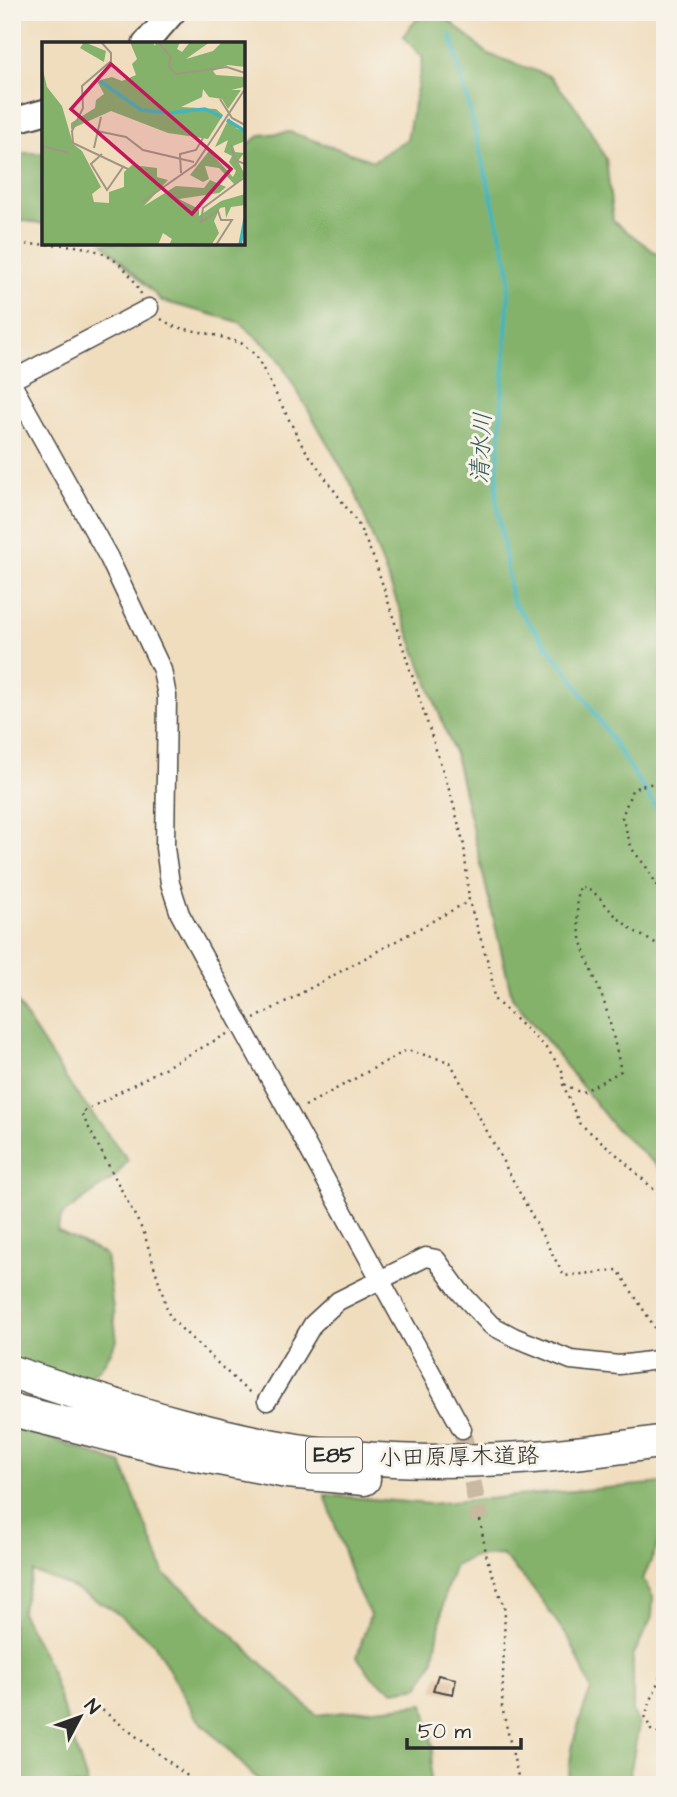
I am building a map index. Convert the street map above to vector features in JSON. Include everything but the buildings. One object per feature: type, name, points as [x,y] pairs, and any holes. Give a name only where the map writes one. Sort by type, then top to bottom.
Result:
[{"type":"highway","name":"小田原厚木道路","points":[[12,1372],[160,1419],[227,1436],[289,1449],[352,1457],[435,1462],[522,1459],[665,1441]]},
{"type":"highway","name":"小田原厚木道路","points":[[12,1410],[162,1448],[287,1472],[352,1479],[433,1482],[525,1479],[665,1461]]},
{"type":"street","points":[[147,42],[173,12]]},
{"type":"street","points":[[12,121],[42,113]]},
{"type":"street","points":[[149,308],[12,382],[109,558],[162,670],[167,696],[165,848],[170,883],[180,914],[462,1429]]},
{"type":"street","points":[[267,1401],[313,1324],[338,1301],[426,1257],[436,1259],[461,1293],[491,1325],[514,1336],[571,1360],[619,1364],[665,1359]]},
{"type":"path","points":[[12,245],[42,244]]},
{"type":"path","points":[[74,245],[122,264],[156,316],[176,327],[241,343],[256,355],[302,445],[358,524],[375,561],[452,799],[464,845],[469,901],[491,972],[494,999],[548,1050],[562,1070],[563,1083],[579,1123],[665,1200]]},
{"type":"path","points":[[665,781],[632,790],[622,817],[632,849],[665,899]]},
{"type":"path","points":[[563,1083],[581,1093],[621,1071],[612,1028],[588,965],[580,933],[576,904],[580,886],[597,893],[613,913],[642,938],[665,947]]},
{"type":"path","points":[[267,1401],[245,1389],[170,1318],[144,1233],[81,1113],[469,901]]},
{"type":"path","points":[[290,1115],[407,1050],[450,1062],[564,1276],[618,1270],[665,1343]]},
{"type":"path","points":[[480,1520],[487,1559],[505,1610],[502,1707],[520,1785]]},
{"type":"path","points":[[665,1664],[645,1716],[651,1730],[665,1736]]},
{"type":"path","points":[[97,1706],[199,1785]]},
{"type":"path","points":[[535,1785],[544,1781],[552,1785]]},
{"type":"green space","points":[[423,12],[439,12],[488,54],[550,76],[579,111],[606,159],[613,221],[665,260],[665,1173],[614,1127],[512,997],[455,755],[354,489],[275,353],[239,322],[162,301],[105,245],[245,245],[245,147],[261,135],[290,132],[373,161],[407,139],[423,58],[403,36]]},
{"type":"green space","points":[[12,153],[42,153],[42,224],[12,219]]},
{"type":"green space","points":[[12,995],[72,1088],[128,1160],[115,1177],[62,1215],[57,1231],[106,1255],[117,1341],[101,1368],[80,1382],[12,1359]]},
{"type":"green space","points":[[12,1425],[122,1464],[165,1575],[185,1590],[316,1715],[424,1704],[433,1747],[432,1785],[266,1785],[195,1716],[154,1643],[109,1607],[65,1584],[33,1572],[21,1612],[49,1666],[88,1785],[12,1785]]},
{"type":"green space","points":[[662,1483],[665,1486],[665,1528],[643,1579],[653,1597],[652,1617],[633,1656],[633,1711],[639,1725],[628,1785],[569,1785],[572,1748],[591,1689],[571,1642],[532,1587],[502,1555],[471,1557],[454,1567],[445,1594],[434,1659],[419,1687],[394,1691],[373,1678],[357,1657],[370,1615],[355,1585],[325,1495],[429,1504]]},
{"type":"waterway","name":"清水川","points":[[451,35],[510,272],[496,497],[512,601],[570,675],[665,822]]},
{"type":"tunnel","points":[[462,1429],[480,1520]]}]
